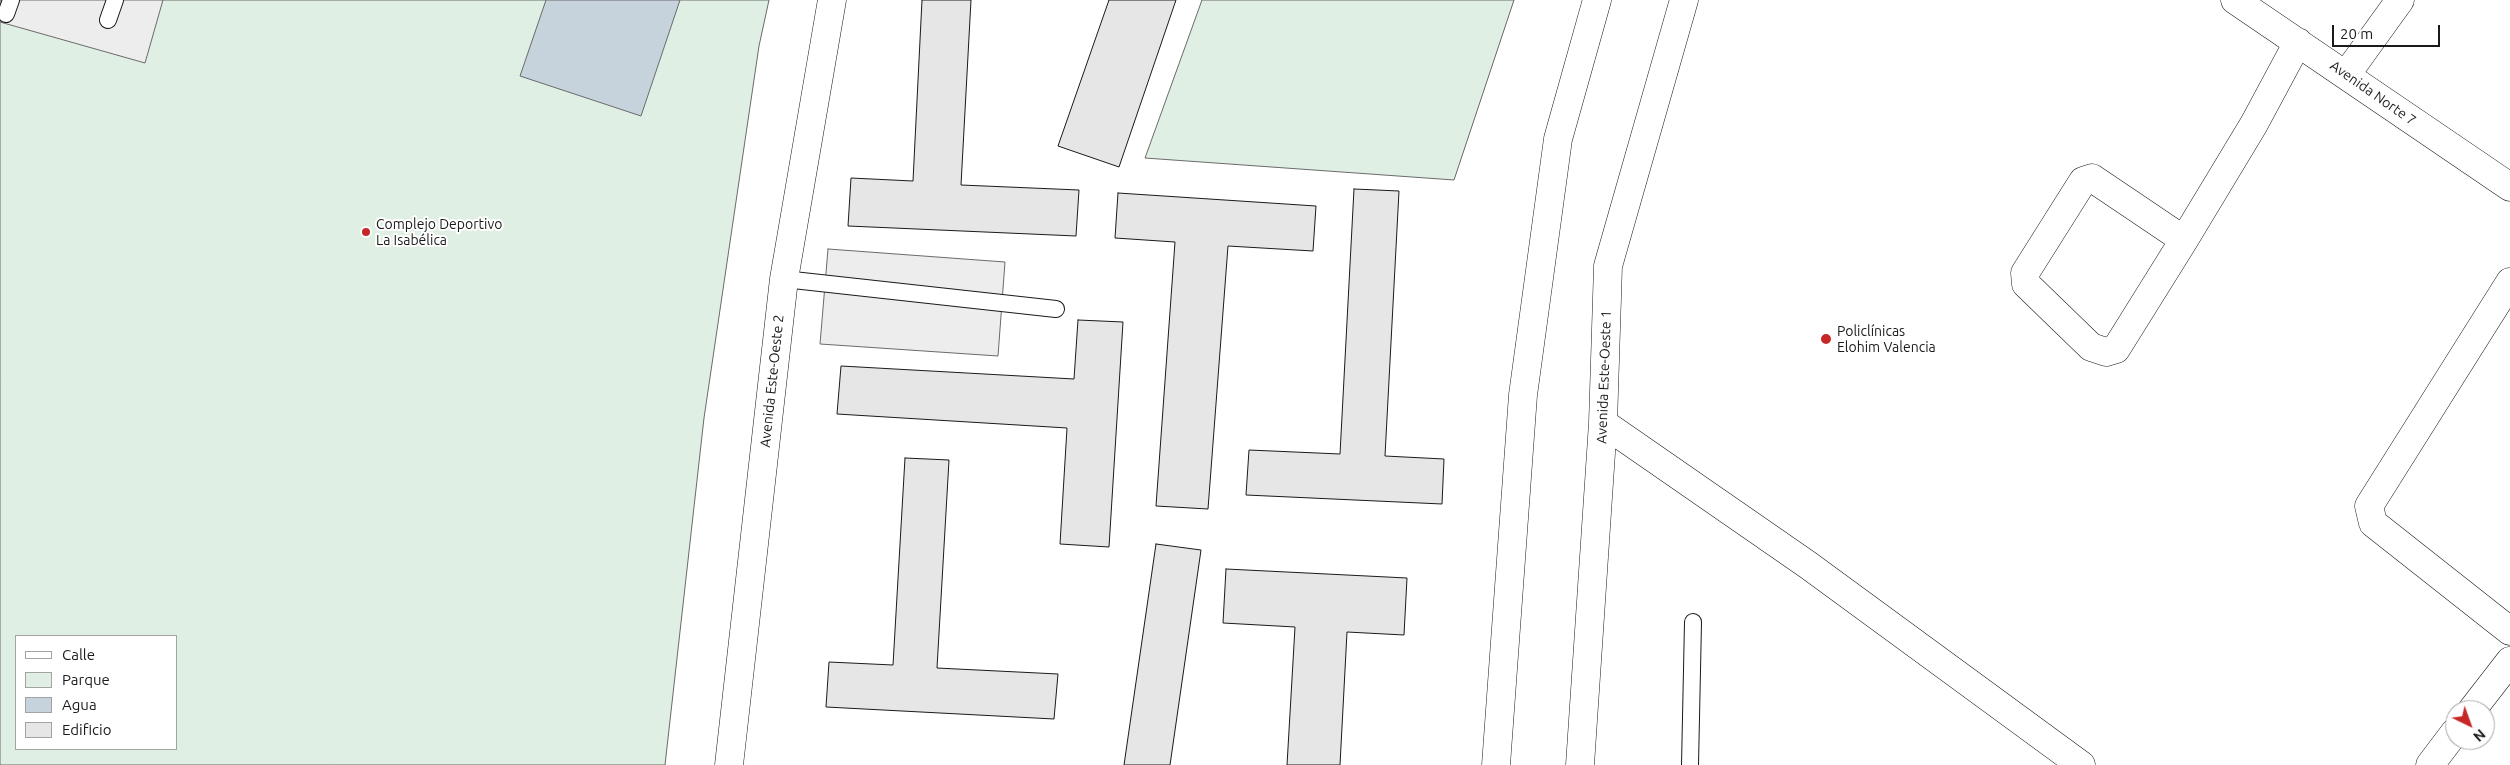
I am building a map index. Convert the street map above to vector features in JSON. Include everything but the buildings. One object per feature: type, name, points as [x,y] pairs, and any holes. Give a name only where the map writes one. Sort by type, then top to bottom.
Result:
[{"type":"street","name":"Avenida Este-Oeste 2","points":[[729,765],[784,279],[832,0]]},
{"type":"street","points":[[1496,765],[1524,385],[1558,139],[1596,0]]},
{"type":"street","name":"Avenida Este-Oeste 1","points":[[1580,765],[1603,423],[1608,266],[1684,0]]},
{"type":"street","name":"Avenida Norte 7","points":[[2235,0],[2510,187]]},
{"type":"street","points":[[2346,75],[2400,0]]},
{"type":"street","points":[[2184,240],[2092,178],[2083,181],[2025,273],[2026,284],[2091,346],[2106,352],[2116,349],[2184,240],[2254,124],[2298,42]]},
{"type":"street","points":[[2510,282],[2369,506],[2374,523],[2510,631]]},
{"type":"street","points":[[1603,423],[1808,565],[2081,765]]},
{"type":"street","points":[[2480,700],[2510,660]]},
{"type":"street","points":[[2430,765],[2445,745]]},
{"type":"lane","points":[[108,20],[115,0]]},
{"type":"lane","points":[[784,279],[1056,309]]},
{"type":"lane","points":[[1690,765],[1694,622]]},
{"type":"green space","name":"Complejo Deportivo La Isabélica","points":[[0,0],[769,0],[759,46],[704,418],[665,765],[0,765]]},
{"type":"green space","points":[[1202,0],[1514,0],[1454,180],[1145,158]]},
{"type":"shaded area","points":[[0,0],[163,0],[145,63],[0,22]]},
{"type":"shaded area","points":[[828,249],[1005,262],[998,356],[820,344]]},
{"type":"water","points":[[546,0],[680,0],[641,116],[520,76]]},
{"type":"place","name":"Complejo Deportivo La Isabélica","points":[[366,232]]},
{"type":"place","name":"Policlínicas Elohim Valencia","points":[[1826,339]]}]
